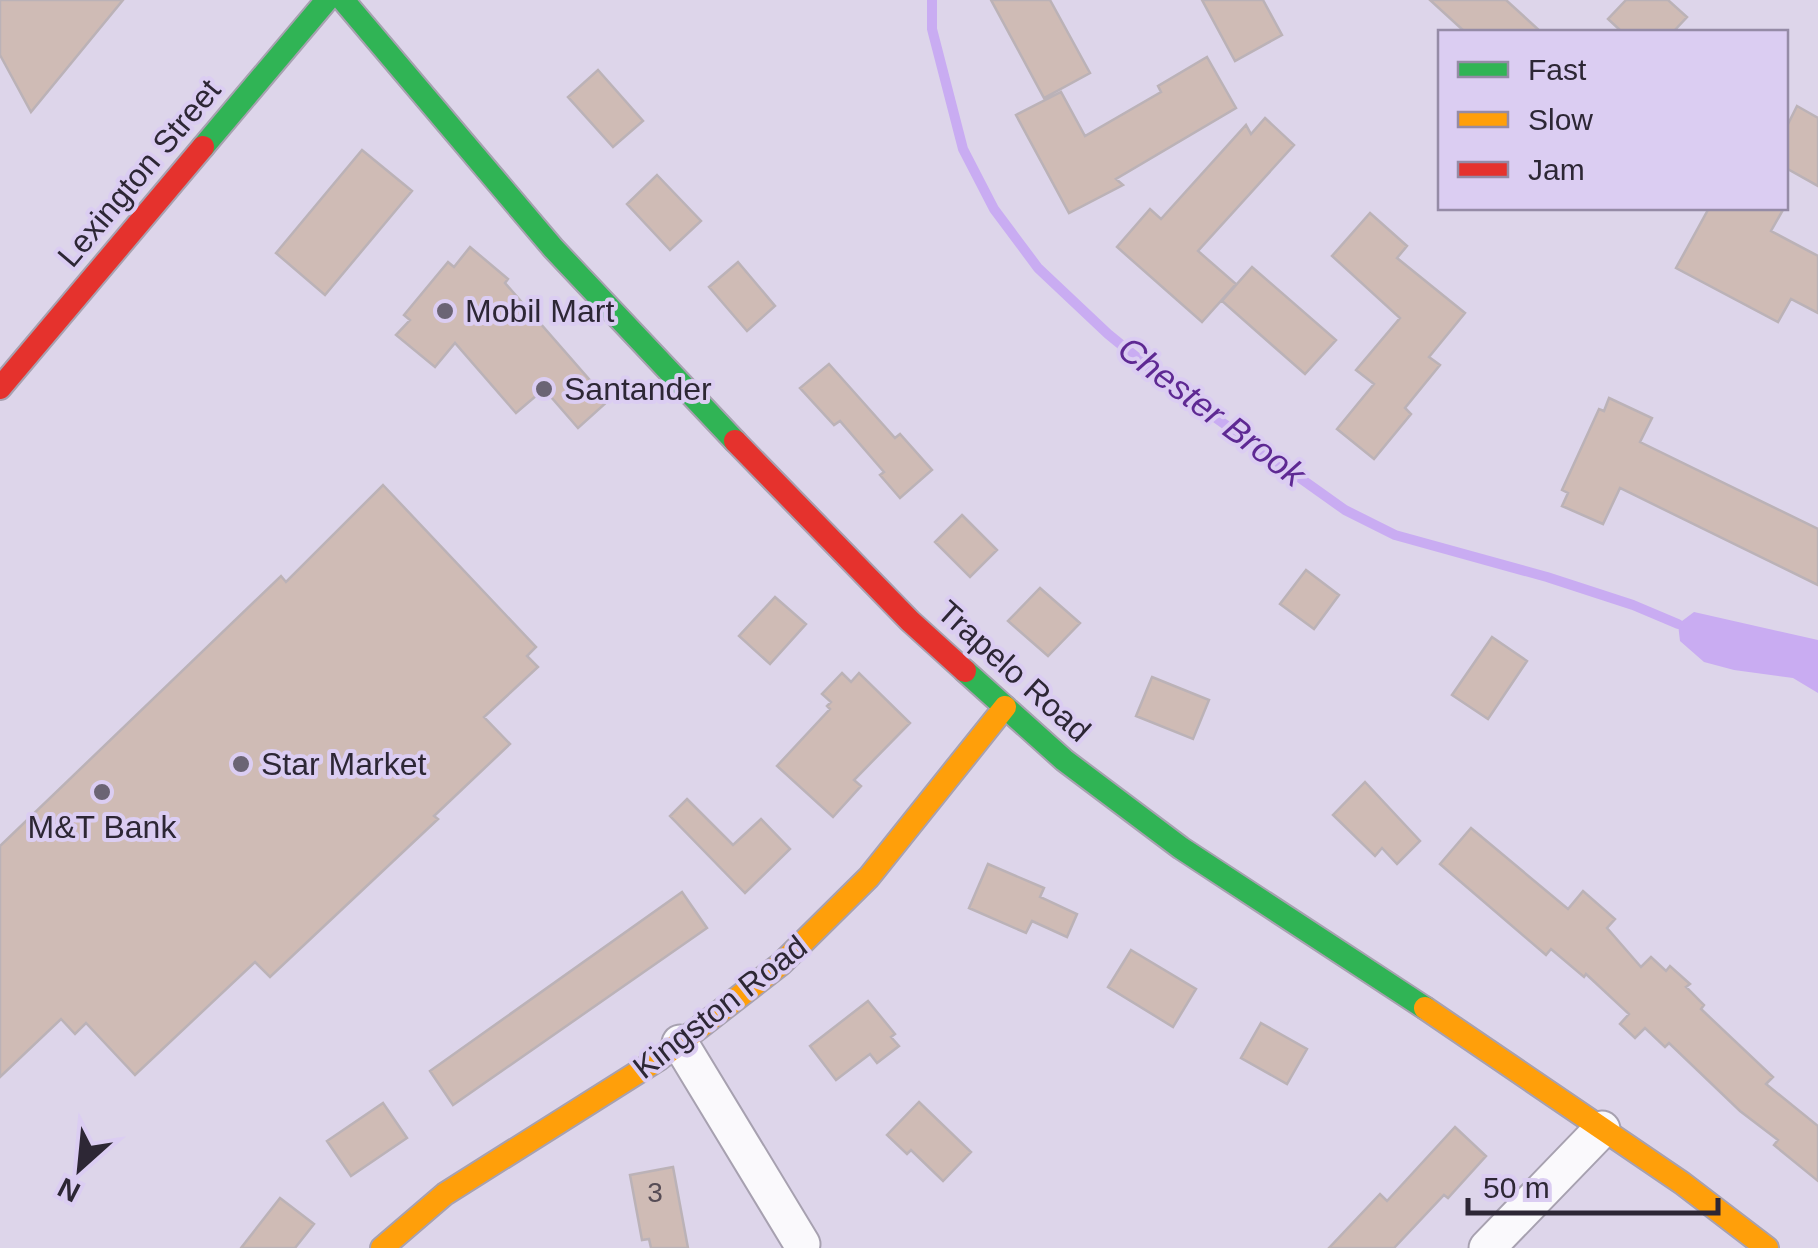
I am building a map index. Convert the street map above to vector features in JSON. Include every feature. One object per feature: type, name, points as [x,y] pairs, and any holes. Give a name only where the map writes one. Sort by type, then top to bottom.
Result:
[{"type":"main road","name":"Lexington Street","points":[[0,388],[327,0]]},
{"type":"main road","name":"Trapelo Road","points":[[343,0],[554,248],[740,447],[910,622],[1064,760],[1180,848],[1495,1054],[1767,1248]]},
{"type":"main road","name":"Kingston Road","points":[[382,1248],[451,1192],[680,1043],[744,995],[819,930],[890,852],[1004,706]]},
{"type":"street","points":[[680,1043],[802,1244]]},
{"type":"street","points":[[1487,1248],[1602,1128]]},
{"type":"shaded area","points":[[1694,612],[1818,640],[1818,693],[1793,678],[1704,662],[1680,641],[1678,624]]},
{"type":"building","points":[[0,0],[123,0],[31,112],[0,55]]},
{"type":"building","points":[[991,0],[1050,0],[1090,73],[1044,98]]},
{"type":"building","points":[[1202,0],[1263,0],[1282,35],[1235,61]]},
{"type":"building","points":[[1430,0],[1506,0],[1539,30],[1463,30]]},
{"type":"building","points":[[1626,0],[1668,0],[1687,17],[1675,30],[1620,30],[1608,19]]},
{"type":"building","points":[[1207,57],[1236,108],[1116,179],[1123,185],[1069,213],[1016,115],[1061,92],[1085,136],[1161,92],[1158,86]]},
{"type":"building","points":[[598,70],[643,121],[613,147],[568,97]]},
{"type":"building","points":[[1797,106],[1818,118],[1818,186],[1788,169],[1788,124]]},
{"type":"building","points":[[1265,118],[1294,145],[1198,251],[1236,284],[1202,322],[1117,247],[1150,209],[1161,219],[1246,125],[1251,134]]},
{"type":"building","points":[[362,150],[412,191],[325,295],[276,253]]},
{"type":"building","points":[[657,175],[701,221],[670,250],[627,204]]},
{"type":"building","points":[[1708,210],[1783,210],[1771,231],[1818,256],[1818,313],[1791,299],[1778,322],[1676,268]]},
{"type":"building","points":[[1370,213],[1407,246],[1397,258],[1465,313],[1429,357],[1440,365],[1405,408],[1411,414],[1374,459],[1337,429],[1374,384],[1356,370],[1400,318],[1332,256]]},
{"type":"building","points":[[470,247],[508,279],[505,283],[608,401],[578,428],[544,389],[516,413],[455,343],[435,367],[396,335],[410,320],[404,315],[448,262],[454,267]]},
{"type":"building","points":[[738,262],[775,306],[747,331],[709,287]]},
{"type":"building","points":[[1252,267],[1336,340],[1305,374],[1222,301]]},
{"type":"building","points":[[829,364],[895,438],[900,434],[932,470],[900,498],[880,475],[884,472],[840,421],[834,425],[800,388]]},
{"type":"building","points":[[1609,398],[1652,418],[1640,442],[1818,529],[1818,585],[1620,488],[1603,524],[1562,506],[1568,493],[1562,490],[1599,409],[1604,411]]},
{"type":"building","points":[[383,485],[536,647],[527,656],[538,667],[484,717],[510,744],[434,816],[438,819],[270,977],[255,962],[135,1075],[86,1023],[75,1034],[61,1019],[0,1077],[0,846],[281,576],[286,582]]},
{"type":"building","points":[[962,515],[997,550],[970,577],[935,542]]},
{"type":"building","points":[[1306,570],[1339,595],[1314,629],[1280,604]]},
{"type":"building","points":[[1040,588],[1080,623],[1048,656],[1008,621]]},
{"type":"building","points":[[775,597],[806,624],[770,664],[739,636]]},
{"type":"building","points":[[1492,637],[1527,661],[1488,719],[1452,695]]},
{"type":"building","points":[[842,673],[851,682],[859,673],[910,723],[854,780],[861,786],[833,817],[777,766],[830,709],[827,706],[831,702],[822,694]]},
{"type":"building","points":[[1152,677],[1209,700],[1193,739],[1136,716]]},
{"type":"building","points":[[1365,782],[1420,841],[1397,864],[1382,848],[1375,856],[1333,815]]},
{"type":"building","points":[[687,799],[733,845],[761,819],[790,849],[745,893],[670,816]]},
{"type":"building","points":[[1471,828],[1568,909],[1583,891],[1615,919],[1607,928],[1641,967],[1651,957],[1666,971],[1670,966],[1690,984],[1686,987],[1704,1005],[1701,1009],[1773,1077],[1766,1084],[1818,1126],[1818,1181],[1774,1145],[1778,1140],[1740,1111],[1669,1043],[1665,1047],[1645,1028],[1635,1038],[1620,1024],[1629,1014],[1586,974],[1584,977],[1551,949],[1546,955],[1440,864]]},
{"type":"building","points":[[988,864],[1044,888],[1040,897],[1077,914],[1067,937],[1032,921],[1026,933],[969,908]]},
{"type":"building","points":[[682,892],[707,928],[453,1105],[430,1071]]},
{"type":"building","points":[[1131,950],[1196,989],[1173,1027],[1108,987]]},
{"type":"building","points":[[868,1001],[895,1034],[891,1037],[899,1046],[877,1063],[870,1054],[836,1080],[810,1046]]},
{"type":"building","points":[[1261,1023],[1307,1049],[1287,1084],[1241,1058]]},
{"type":"building","points":[[919,1102],[971,1152],[943,1181],[911,1150],[907,1154],[887,1135]]},
{"type":"building","points":[[383,1103],[407,1138],[351,1176],[327,1141]]},
{"type":"building","points":[[1455,1127],[1486,1156],[1448,1198],[1444,1195],[1394,1248],[1329,1248],[1380,1194],[1387,1201]]},
{"type":"building","points":[[673,1167],[688,1248],[651,1248],[649,1239],[642,1240],[630,1175]]},
{"type":"building","points":[[280,1198],[314,1224],[295,1248],[241,1248]]},
{"type":"waterway","name":"Chester Brook","points":[[932,0],[932,29],[963,149],[994,209],[1038,268],[1108,334],[1178,391],[1345,510],[1395,535],[1547,577],[1678,624]]},
{"type":"traffic: fast","points":[[203,147],[327,0]]},
{"type":"traffic: fast","points":[[343,0],[553,248],[735,441]]},
{"type":"traffic: fast","points":[[965,671],[1064,760],[1181,848],[1425,1008]]},
{"type":"traffic: slow","points":[[382,1248],[445,1194],[659,1059],[781,964],[869,877],[1005,707]]},
{"type":"traffic: slow","points":[[1425,1008],[1682,1183],[1767,1248]]},
{"type":"traffic: jam","points":[[0,388],[203,147]]},
{"type":"traffic: jam","points":[[735,441],[910,621],[965,671]]},
{"type":"place","name":"Mobil Mart","points":[[445,311]]},
{"type":"place","name":"Santander","points":[[544,389]]},
{"type":"place","name":"Star Market","points":[[241,764]]},
{"type":"place","name":"M&T Bank","points":[[102,792]]}]
